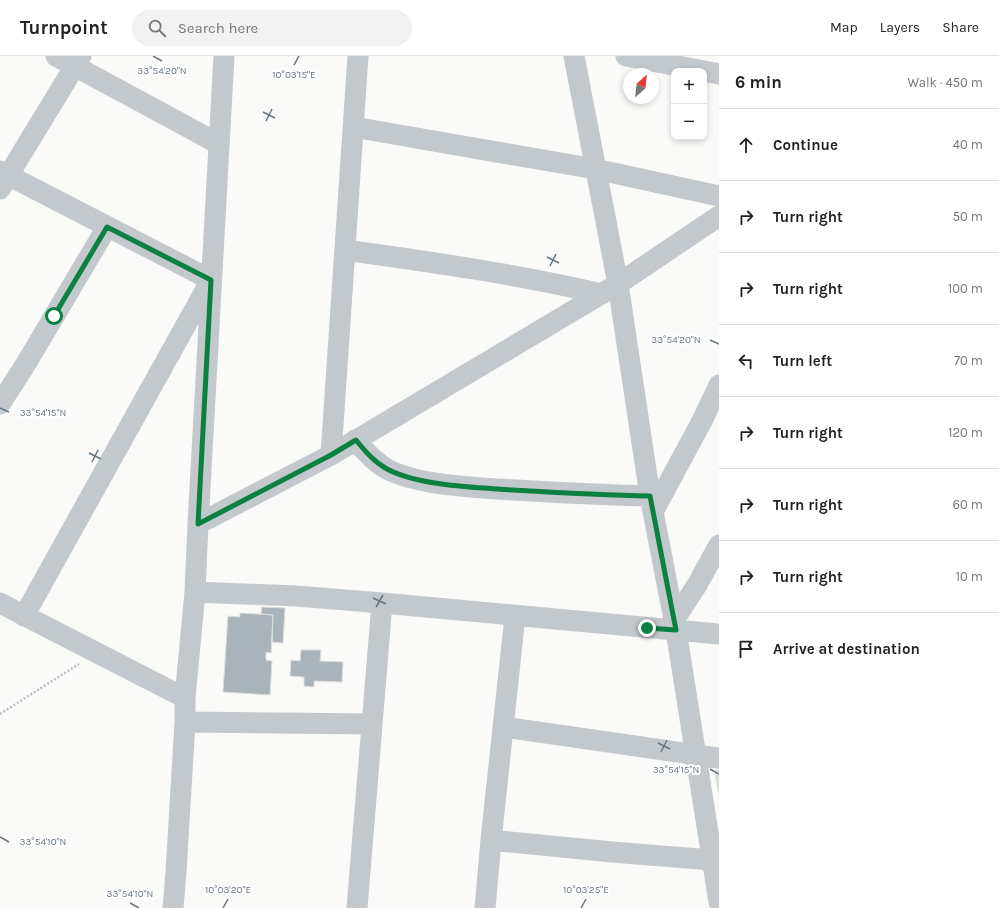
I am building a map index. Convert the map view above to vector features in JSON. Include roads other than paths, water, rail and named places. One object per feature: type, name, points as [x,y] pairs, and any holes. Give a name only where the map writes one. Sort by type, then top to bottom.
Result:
[{"type":"street","points":[[56,56],[78,61],[219,144]]},
{"type":"street","points":[[173,908],[185,722],[185,698],[195,592],[224,56]]},
{"type":"street","points":[[331,455],[358,56]]},
{"type":"street","points":[[574,56],[595,169],[610,289],[675,625],[719,902]]},
{"type":"street","points":[[626,56],[719,74]]},
{"type":"street","points":[[78,61],[3,178],[107,227],[211,280]]},
{"type":"street","points":[[353,127],[595,169],[719,196]]},
{"type":"street","points":[[198,524],[331,455],[610,289],[719,216]]},
{"type":"street","points":[[0,404],[107,227]]},
{"type":"street","points":[[345,250],[476,268],[547,281],[610,289]]},
{"type":"street","points":[[24,616],[211,280]]},
{"type":"street","points":[[652,503],[702,421],[719,385]]},
{"type":"street","points":[[356,440],[374,460],[387,469],[406,476],[430,482],[459,486],[564,494],[652,503]]},
{"type":"street","points":[[675,625],[719,545]]},
{"type":"street","points":[[195,592],[296,596],[516,616],[675,625],[719,634]]},
{"type":"street","points":[[0,603],[185,698]]},
{"type":"street","points":[[357,908],[382,603]]},
{"type":"street","points":[[485,908],[491,840],[516,616]]},
{"type":"street","points":[[185,722],[371,724]]},
{"type":"street","points":[[504,727],[719,758]]},
{"type":"street","points":[[491,840],[712,860]]}]
